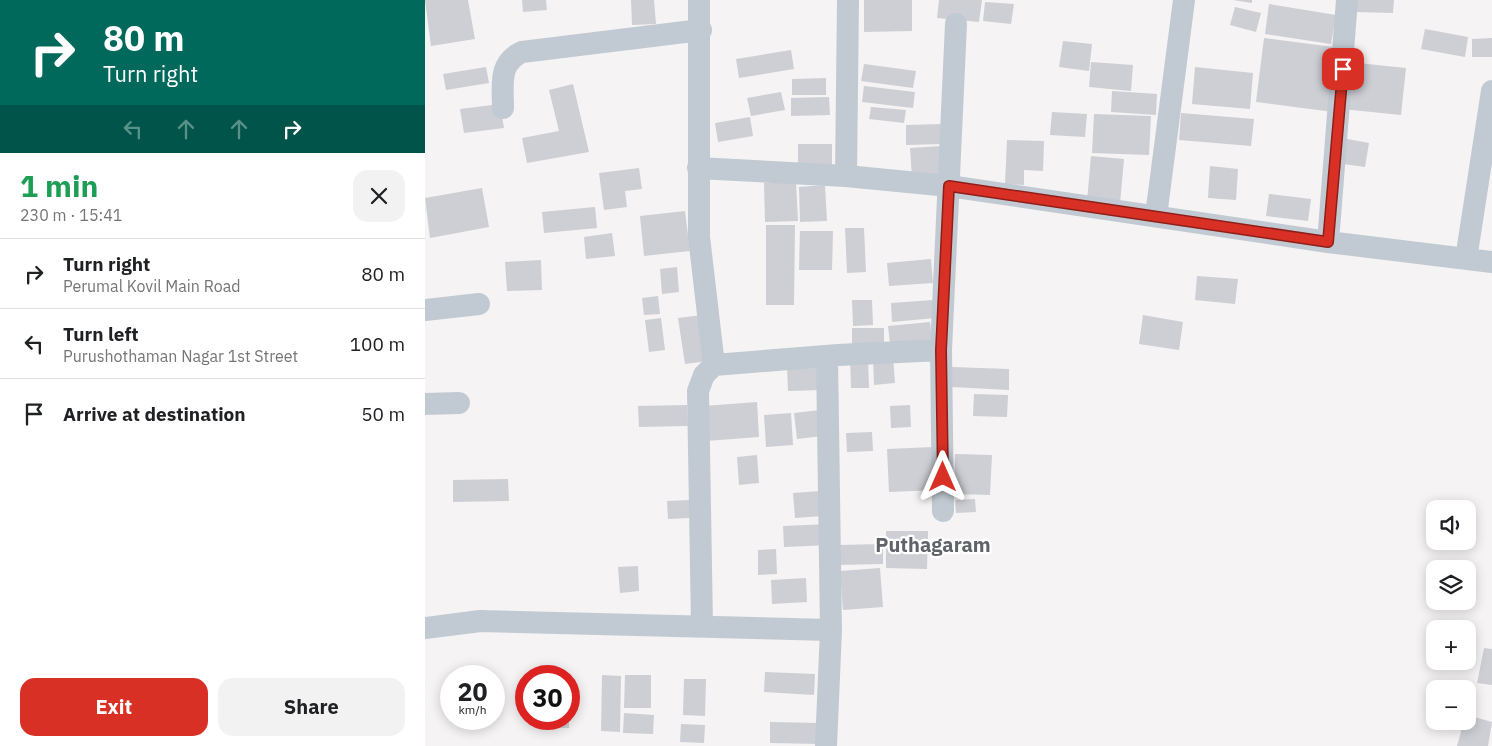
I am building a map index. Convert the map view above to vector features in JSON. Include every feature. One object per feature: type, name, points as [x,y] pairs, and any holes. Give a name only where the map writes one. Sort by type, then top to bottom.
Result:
[{"type":"street","points":[[699,0],[701,30],[698,168],[699,237],[714,365]]},
{"type":"street","points":[[846,176],[848,0]]},
{"type":"street","points":[[1156,216],[1181,0]]},
{"type":"street","points":[[1328,242],[1347,0]]},
{"type":"street","points":[[943,511],[941,350],[956,24]]},
{"type":"street","points":[[503,108],[503,79],[506,65],[512,56],[522,52],[701,30]]},
{"type":"street","points":[[1466,258],[1492,91]]},
{"type":"street","points":[[698,168],[846,176],[949,186],[1328,242],[1492,262]]},
{"type":"street","points":[[425,310],[479,304]]},
{"type":"street","points":[[702,625],[698,391],[704,375],[714,365],[827,356],[941,350]]},
{"type":"street","points":[[826,746],[831,630],[827,356]]},
{"type":"street","points":[[425,404],[459,403]]},
{"type":"street","points":[[425,628],[480,621],[702,625],[831,630]]},
{"type":"building","points":[[425,0],[468,0],[475,39],[431,46]]},
{"type":"building","points":[[522,0],[546,0],[547,10],[523,12]]},
{"type":"building","points":[[631,0],[654,0],[656,24],[632,25]]},
{"type":"building","points":[[864,0],[912,0],[912,31],[864,32]]},
{"type":"building","points":[[939,0],[982,0],[979,22],[937,18]]},
{"type":"building","points":[[1233,0],[1252,0],[1252,3]]},
{"type":"building","points":[[1356,0],[1394,0],[1393,13],[1355,12]]},
{"type":"building","points":[[985,2],[1014,4],[1011,24],[983,21]]},
{"type":"building","points":[[1269,4],[1336,15],[1331,44],[1265,34]]},
{"type":"building","points":[[1235,7],[1261,13],[1256,32],[1230,25]]},
{"type":"building","points":[[1425,29],[1468,37],[1465,57],[1421,49]]},
{"type":"building","points":[[1264,38],[1341,48],[1333,112],[1256,102]]},
{"type":"building","points":[[1492,38],[1492,57],[1472,57],[1472,39]]},
{"type":"building","points":[[1063,41],[1092,44],[1089,71],[1059,67]]},
{"type":"building","points":[[791,50],[794,69],[739,78],[736,59]]},
{"type":"building","points":[[1091,62],[1133,65],[1131,91],[1089,87]]},
{"type":"building","points":[[1348,62],[1406,68],[1401,115],[1342,109]]},
{"type":"building","points":[[864,64],[916,71],[913,88],[861,81]]},
{"type":"building","points":[[486,67],[489,83],[446,90],[443,74]]},
{"type":"building","points":[[1195,67],[1253,73],[1250,109],[1192,104]]},
{"type":"building","points":[[826,78],[826,95],[792,95],[792,79]]},
{"type":"building","points":[[573,84],[589,152],[527,163],[522,138],[559,131],[549,90]]},
{"type":"building","points":[[864,86],[915,92],[913,108],[862,102]]},
{"type":"building","points":[[1112,91],[1157,94],[1156,115],[1111,112]]},
{"type":"building","points":[[781,92],[785,110],[751,116],[747,98]]},
{"type":"building","points":[[829,97],[830,115],[791,116],[791,98]]},
{"type":"building","points":[[500,104],[504,128],[464,133],[460,109]]},
{"type":"building","points":[[871,107],[906,110],[904,123],[869,119]]},
{"type":"building","points":[[1052,112],[1087,114],[1085,137],[1050,135]]},
{"type":"building","points":[[1181,113],[1254,119],[1251,146],[1179,140]]},
{"type":"building","points":[[1094,114],[1151,116],[1149,155],[1092,153]]},
{"type":"building","points":[[750,117],[753,136],[718,142],[715,123]]},
{"type":"building","points":[[943,124],[943,144],[906,145],[906,125]]},
{"type":"building","points":[[1347,139],[1369,143],[1365,167],[1343,164]]},
{"type":"building","points":[[1007,140],[1044,141],[1043,171],[1024,170],[1024,185],[1005,184]]},
{"type":"building","points":[[798,144],[832,144],[832,165],[798,166]]},
{"type":"building","points":[[942,146],[944,176],[912,178],[910,148]]},
{"type":"building","points":[[1091,156],[1124,159],[1120,204],[1087,201]]},
{"type":"building","points":[[1210,166],[1238,169],[1236,200],[1208,198]]},
{"type":"building","points":[[639,168],[642,189],[625,191],[627,207],[604,210],[599,173]]},
{"type":"building","points":[[796,182],[798,221],[765,222],[764,183]]},
{"type":"building","points":[[825,185],[827,221],[800,222],[799,187]]},
{"type":"building","points":[[482,188],[489,227],[430,238],[425,198]]},
{"type":"building","points":[[1269,194],[1311,199],[1308,221],[1266,216]]},
{"type":"building","points":[[595,207],[597,228],[544,233],[542,212]]},
{"type":"building","points":[[685,211],[690,251],[644,256],[640,216]]},
{"type":"building","points":[[766,225],[795,225],[794,305],[766,305]]},
{"type":"building","points":[[845,228],[864,228],[866,272],[847,273]]},
{"type":"building","points":[[800,231],[833,231],[832,270],[799,270]]},
{"type":"building","points":[[612,233],[615,256],[586,259],[584,237]]},
{"type":"building","points":[[931,259],[933,283],[889,286],[887,263]]},
{"type":"building","points":[[541,260],[542,290],[507,291],[505,262]]},
{"type":"building","points":[[677,267],[679,292],[662,294],[660,269]]},
{"type":"building","points":[[1197,276],[1238,279],[1235,304],[1195,300]]},
{"type":"building","points":[[658,296],[660,314],[644,315],[642,298]]},
{"type":"building","points":[[852,300],[872,300],[873,325],[853,326]]},
{"type":"building","points":[[933,300],[935,318],[892,322],[891,303]]},
{"type":"building","points":[[702,315],[708,361],[685,364],[678,318]]},
{"type":"building","points":[[1143,315],[1183,322],[1179,350],[1139,344]]},
{"type":"building","points":[[661,318],[665,350],[649,352],[645,320]]},
{"type":"building","points":[[930,322],[932,340],[890,344],[888,326]]},
{"type":"building","points":[[852,328],[884,328],[884,351],[852,351]]},
{"type":"building","points":[[850,356],[868,356],[869,388],[851,388]]},
{"type":"building","points":[[893,356],[895,383],[874,385],[873,357]]},
{"type":"building","points":[[821,365],[822,390],[788,391],[787,367]]},
{"type":"building","points":[[952,367],[1009,369],[1009,390],[952,387]]},
{"type":"building","points":[[974,394],[1008,395],[1007,417],[973,416]]},
{"type":"building","points":[[757,402],[759,437],[706,441],[704,406]]},
{"type":"building","points":[[687,405],[688,426],[639,427],[638,406]]},
{"type":"building","points":[[910,405],[911,427],[891,428],[890,406]]},
{"type":"building","points":[[820,410],[823,436],[797,439],[794,413]]},
{"type":"building","points":[[791,413],[793,445],[766,447],[764,415]]},
{"type":"building","points":[[872,432],[873,451],[847,452],[846,433]]},
{"type":"building","points":[[934,447],[936,490],[889,492],[887,449]]},
{"type":"building","points":[[955,454],[992,455],[990,495],[954,494]]},
{"type":"building","points":[[757,455],[759,483],[739,485],[737,457]]},
{"type":"building","points":[[508,479],[509,501],[453,502],[453,480]]},
{"type":"building","points":[[821,491],[823,516],[795,518],[793,493]]},
{"type":"building","points":[[975,499],[976,512],[956,513],[955,500]]},
{"type":"building","points":[[689,500],[690,518],[668,519],[667,501]]},
{"type":"building","points":[[829,524],[830,545],[784,547],[783,526]]},
{"type":"building","points":[[886,531],[928,531],[927,569],[886,568]]},
{"type":"building","points":[[883,544],[883,564],[838,565],[838,545]]},
{"type":"building","points":[[776,549],[777,574],[758,575],[758,550]]},
{"type":"building","points":[[638,566],[639,591],[620,593],[618,567]]},
{"type":"building","points":[[880,568],[883,607],[843,610],[840,571]]},
{"type":"building","points":[[806,578],[807,602],[772,604],[771,580]]},
{"type":"building","points":[[1484,648],[1492,649],[1492,685],[1477,683]]},
{"type":"building","points":[[765,672],[815,674],[814,695],[764,692]]},
{"type":"building","points":[[602,675],[621,676],[620,732],[601,731]]},
{"type":"building","points":[[625,675],[651,675],[651,708],[624,708]]},
{"type":"building","points":[[684,679],[706,679],[705,716],[683,715]]},
{"type":"building","points":[[624,713],[654,715],[653,734],[623,733]]},
{"type":"building","points":[[1476,718],[1492,722],[1488,746],[1457,746],[1461,730],[1476,730]]},
{"type":"building","points":[[770,722],[820,723],[820,744],[770,743]]},
{"type":"building","points":[[681,724],[705,725],[704,743],[680,742]]},
{"type":"district","name":"Puthagaram","points":[[933,545]]},
{"type":"route","points":[[943,477],[941,350],[949,186],[1328,242],[1343,69]]}]
